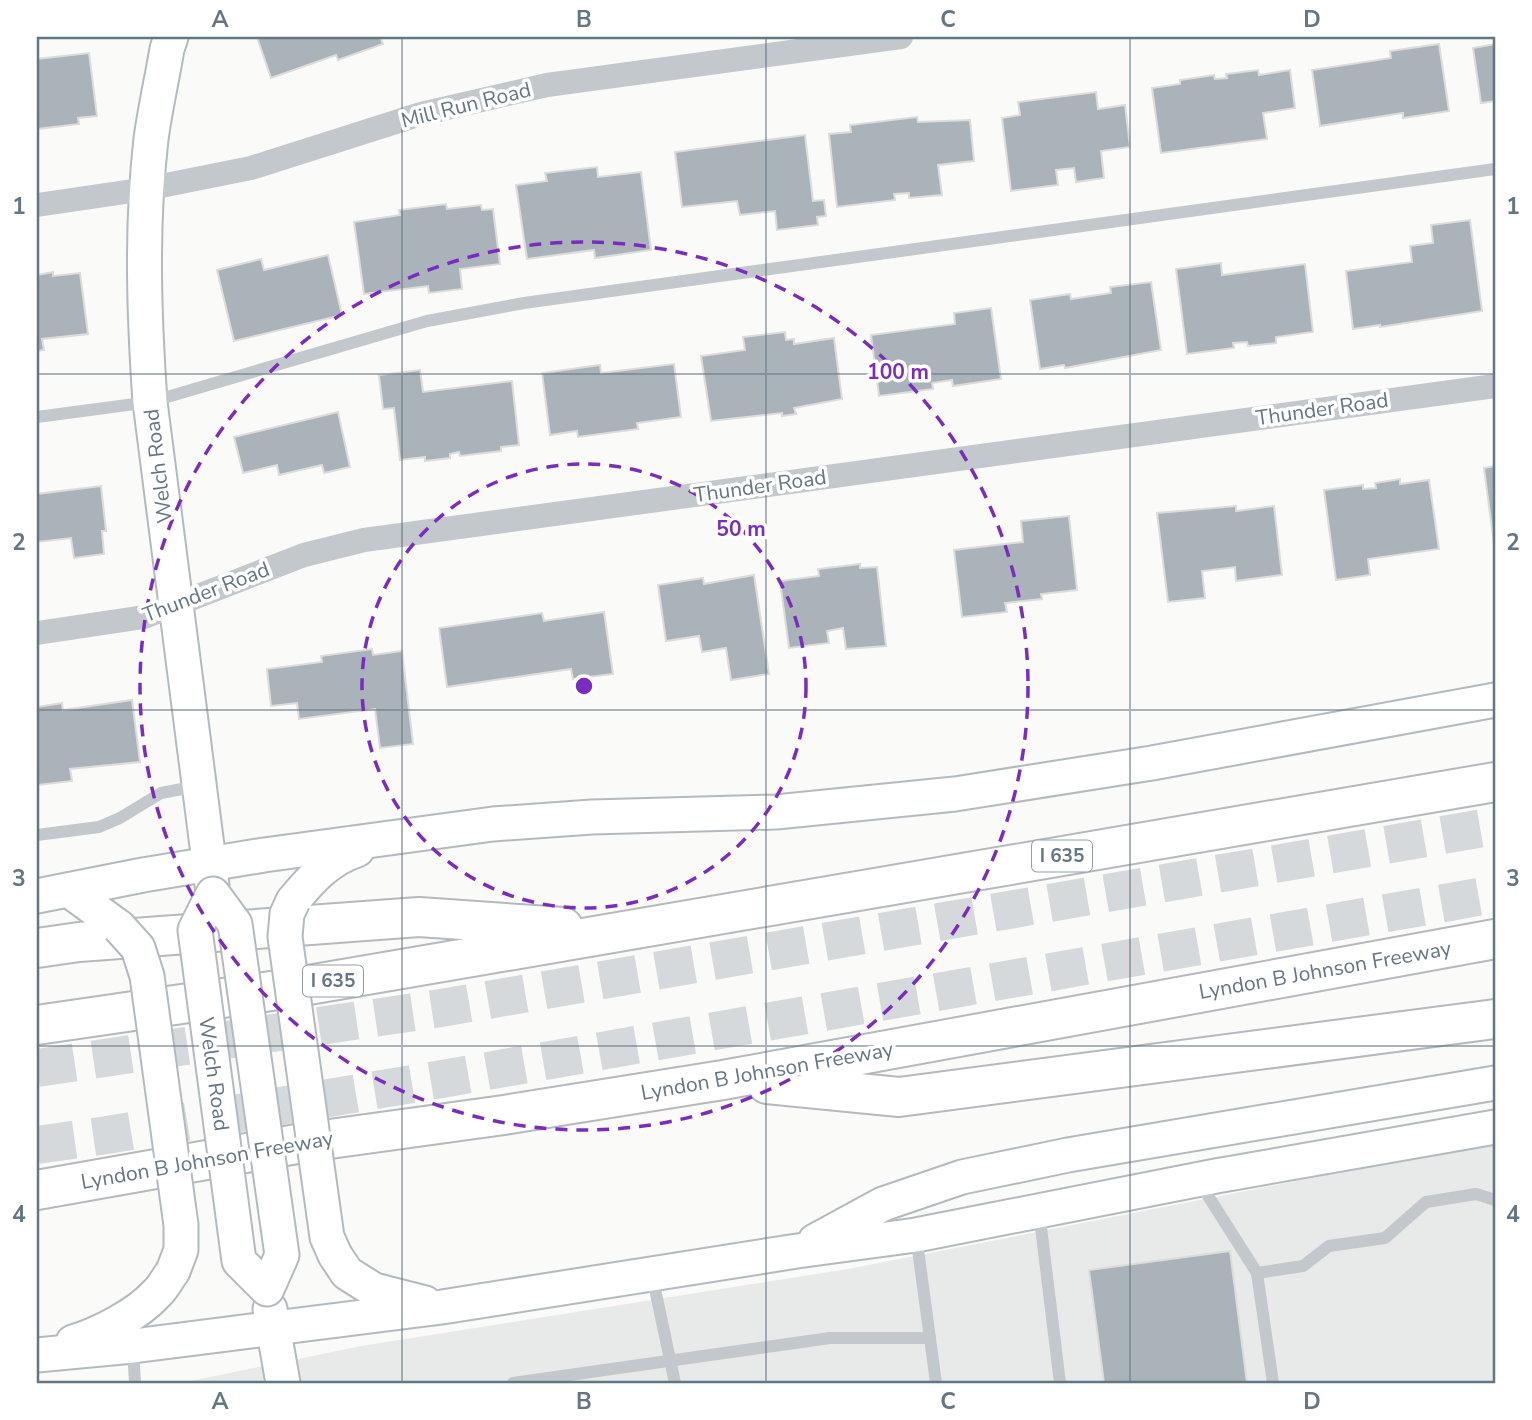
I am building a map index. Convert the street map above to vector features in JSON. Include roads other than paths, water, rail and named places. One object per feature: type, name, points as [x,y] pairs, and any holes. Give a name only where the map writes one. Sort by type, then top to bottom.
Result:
[{"type":"highway","name":"I 635","points":[[37,1025],[285,989],[1495,782]]},
{"type":"highway","points":[[37,948],[79,942],[419,917],[628,931]]},
{"type":"highway","name":"Lyndon B Johnson Freeway","points":[[37,1190],[308,1142],[504,1115],[723,1080],[1495,939]]},
{"type":"highway","points":[[723,1080],[899,1097],[1495,1019]]},
{"type":"main road","name":"Welch Road","points":[[171,37],[151,137],[146,189],[144,264],[150,402],[211,879],[235,924],[282,1255],[267,1289],[283,1383]]},
{"type":"main road","points":[[37,895],[143,875],[211,879],[407,835],[493,824],[592,817],[776,812],[955,794],[1140,765],[1495,700]]},
{"type":"main road","points":[[407,835],[345,854],[315,874],[293,901],[287,914],[285,937],[327,1237],[335,1255],[348,1273],[374,1290],[442,1307]]},
{"type":"main road","points":[[37,1355],[80,1340],[129,1315],[156,1295],[173,1271],[181,1250],[181,1224],[147,976],[138,948],[120,927],[69,891]]},
{"type":"main road","points":[[797,1251],[883,1205],[962,1177],[1068,1154],[1495,1083]]},
{"type":"main road","points":[[37,1355],[133,1346],[442,1307],[916,1235],[1495,1126]]},
{"type":"street","name":"Mill Run Road","points":[[37,205],[146,189],[251,167],[421,114],[547,85],[901,37]]},
{"type":"street","name":"Thunder Road","points":[[37,633],[144,617],[304,555],[364,540],[1495,386]]},
{"type":"lane","points":[[37,417],[150,402],[427,321],[524,303],[1495,169]]},
{"type":"lane","points":[[37,835],[99,827],[162,793],[198,786]]},
{"type":"lane","points":[[1198,1180],[1257,1273],[1273,1383]]},
{"type":"lane","points":[[1257,1273],[1303,1266],[1329,1246],[1385,1238],[1426,1202],[1476,1194],[1495,1200]]},
{"type":"lane","points":[[1039,1211],[1060,1383]]},
{"type":"lane","points":[[916,1235],[936,1383]]},
{"type":"lane","points":[[652,1275],[675,1383]]},
{"type":"lane","points":[[513,1383],[830,1338],[930,1338]]},
{"type":"lane","points":[[133,1346],[135,1383]]},
{"type":"tunnel","points":[[37,1068],[441,1008],[1495,826]]},
{"type":"tunnel","points":[[37,1145],[442,1079],[1495,894]]}]
